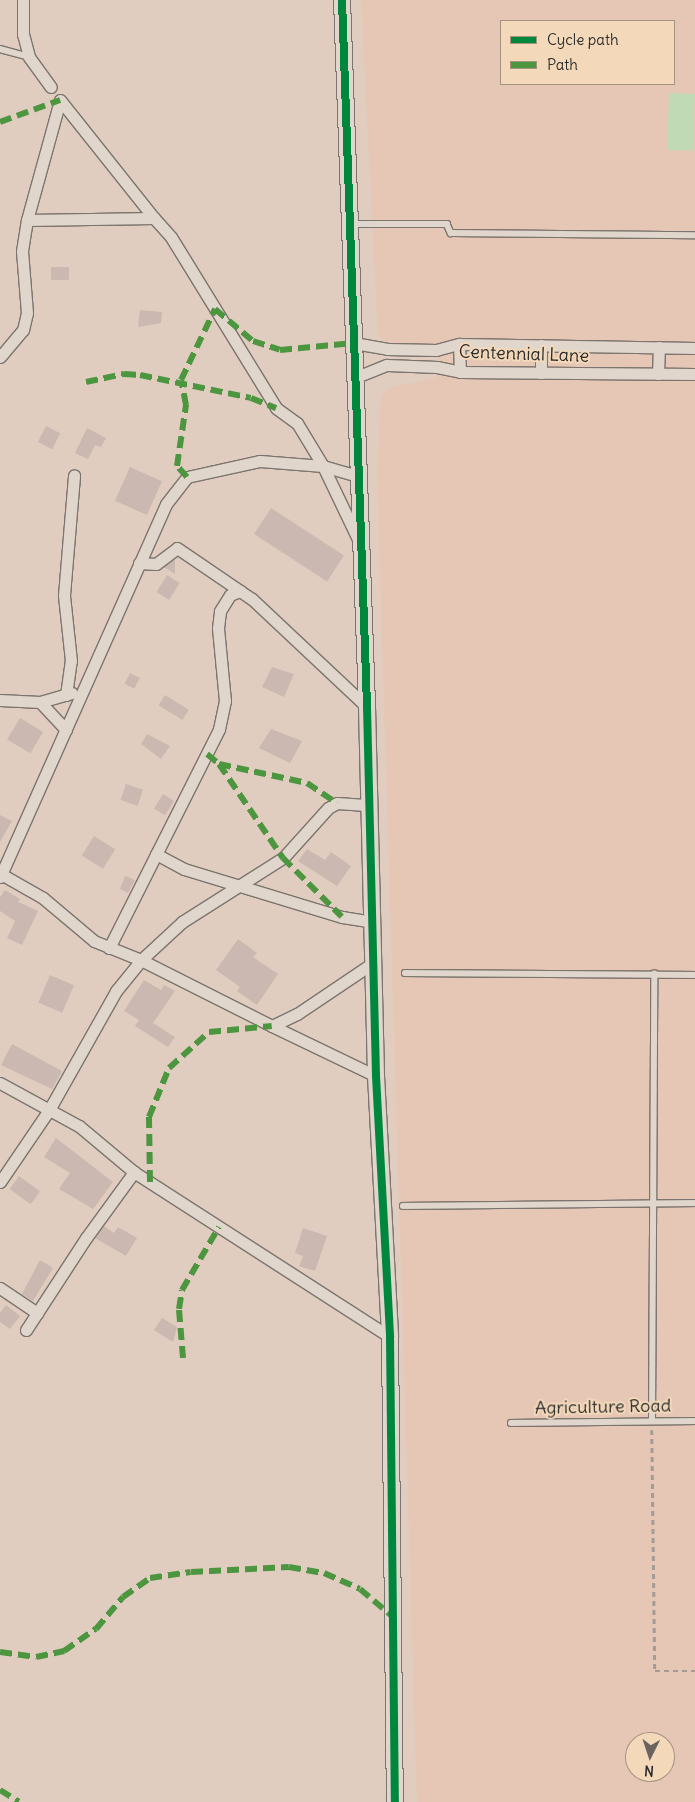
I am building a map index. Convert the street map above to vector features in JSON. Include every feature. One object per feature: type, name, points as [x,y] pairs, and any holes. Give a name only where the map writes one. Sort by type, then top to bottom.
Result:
[{"type":"street","points":[[23,0],[23,34],[28,57],[51,87]]},
{"type":"street","points":[[342,0],[367,707],[376,1076],[390,1337],[395,1802]]},
{"type":"street","points":[[60,100],[171,237],[276,408],[297,423],[323,466],[360,541]]},
{"type":"street","points":[[0,356],[23,330],[28,313],[22,265],[27,220],[60,100]]},
{"type":"street","points":[[27,220],[154,218]]},
{"type":"street","name":"Centennial Lane","points":[[354,343],[387,349],[436,350],[459,344],[695,348]]},
{"type":"street","points":[[459,344],[460,372]]},
{"type":"street","points":[[541,345],[541,373]]},
{"type":"street","points":[[658,374],[659,347]]},
{"type":"street","points":[[387,349],[387,365]]},
{"type":"street","points":[[416,349],[416,366]]},
{"type":"street","name":"Centennial Lane","points":[[354,378],[387,365],[416,366],[460,372],[695,374]]},
{"type":"street","points":[[358,476],[323,466],[260,461],[187,477],[166,504],[1,876],[43,898],[83,933],[109,948],[141,960],[376,1076]]},
{"type":"street","points":[[66,695],[71,662],[64,595],[74,475]]},
{"type":"street","points":[[140,563],[156,564],[166,560],[177,548],[240,591],[367,707]]},
{"type":"street","points":[[109,948],[219,729],[225,701],[218,628],[220,611],[230,594],[240,591]]},
{"type":"street","points":[[0,700],[40,702],[84,689]]},
{"type":"street","points":[[40,702],[66,730]]},
{"type":"street","points":[[0,1182],[49,1110],[116,991],[141,960],[182,922],[283,858],[328,808],[338,803],[370,805]]},
{"type":"street","points":[[156,854],[184,869],[342,917],[373,922]]},
{"type":"street","points":[[272,1026],[297,1014],[373,963]]},
{"type":"street","points":[[0,1083],[79,1126],[134,1172],[390,1337]]},
{"type":"street","points":[[26,1330],[86,1238],[134,1172]]},
{"type":"street","points":[[0,1288],[37,1313]]},
{"type":"lane","points":[[0,49],[28,57]]},
{"type":"lane","points":[[51,87],[60,100]]},
{"type":"lane","points":[[349,224],[447,224],[451,233],[695,235]]},
{"type":"lane","points":[[405,973],[695,975]]},
{"type":"lane","points":[[652,1421],[654,974]]},
{"type":"lane","points":[[403,1206],[695,1204]]},
{"type":"lane","name":"Agriculture Road","points":[[511,1424],[695,1421]]},
{"type":"path","points":[[652,1421],[655,1671],[695,1672]]},
{"type":"shaded area","points":[[361,0],[695,0],[695,1802],[417,1802],[377,468],[381,396],[392,387],[436,378],[436,346],[388,343],[378,336]]},
{"type":"green space","points":[[669,93],[695,94],[693,151],[667,150]]},
{"type":"building","points":[[51,267],[69,267],[69,280],[51,280]]},
{"type":"building","points":[[140,310],[162,312],[161,323],[138,327]]},
{"type":"building","points":[[46,426],[60,433],[52,449],[38,442]]},
{"type":"building","points":[[87,428],[106,438],[101,447],[95,445],[88,459],[75,453]]},
{"type":"building","points":[[130,467],[162,481],[147,515],[115,501]]},
{"type":"building","points":[[271,508],[344,555],[327,581],[254,534]]},
{"type":"building","points":[[175,559],[175,574],[164,567]]},
{"type":"building","points":[[167,575],[180,583],[169,600],[156,592]]},
{"type":"building","points":[[272,667],[294,674],[284,697],[262,687]]},
{"type":"building","points":[[130,673],[140,678],[134,689],[125,684]]},
{"type":"building","points":[[165,695],[189,710],[182,720],[159,705]]},
{"type":"building","points":[[20,718],[43,732],[30,753],[7,739]]},
{"type":"building","points":[[271,729],[302,741],[290,763],[259,748]]},
{"type":"building","points":[[147,734],[170,746],[161,759],[141,744]]},
{"type":"building","points":[[126,784],[143,790],[137,806],[120,800]]},
{"type":"building","points":[[163,794],[174,801],[165,815],[154,808]]},
{"type":"building","points":[[0,815],[12,821],[0,842]]},
{"type":"building","points":[[94,836],[115,849],[103,869],[82,856]]},
{"type":"building","points":[[307,849],[325,860],[331,852],[351,866],[337,886],[298,861]]},
{"type":"building","points":[[125,876],[135,880],[128,893],[120,889]]},
{"type":"building","points":[[5,890],[20,899],[18,902],[38,911],[22,945],[7,938],[15,921],[0,911],[0,897]]},
{"type":"building","points":[[238,939],[257,953],[253,957],[278,974],[257,1005],[237,991],[240,987],[216,970]]},
{"type":"building","points":[[50,975],[74,985],[62,1013],[38,1003]]},
{"type":"building","points":[[144,980],[161,990],[164,985],[175,991],[153,1023],[175,1037],[168,1047],[135,1026],[139,1020],[124,1011]]},
{"type":"building","points":[[12,1044],[62,1071],[52,1089],[1,1065]]},
{"type":"building","points":[[56,1138],[113,1182],[93,1209],[59,1189],[70,1173],[44,1157]]},
{"type":"building","points":[[19,1176],[40,1191],[31,1204],[10,1189]]},
{"type":"building","points":[[104,1226],[114,1233],[118,1227],[137,1238],[126,1256],[95,1238]]},
{"type":"building","points":[[303,1228],[327,1236],[315,1271],[299,1266],[303,1256],[295,1253]]},
{"type":"building","points":[[40,1260],[53,1268],[33,1301],[22,1294]]},
{"type":"building","points":[[6,1305],[20,1316],[10,1329],[0,1322],[0,1313]]},
{"type":"building","points":[[162,1318],[177,1327],[173,1342],[154,1330]]},
{"type":"marked path","points":[[0,122],[60,100]]},
{"type":"marked path","points":[[187,477],[177,466],[186,405],[181,380],[215,309],[253,341],[280,350],[354,343]]},
{"type":"marked path","points":[[86,382],[124,374],[140,375],[251,398],[276,408]]},
{"type":"marked path","points":[[207,754],[219,764],[307,783],[337,803]]},
{"type":"marked path","points":[[219,764],[283,858],[342,917]]},
{"type":"marked path","points":[[150,1182],[149,1117],[169,1068],[209,1032],[272,1026]]},
{"type":"marked path","points":[[183,1358],[179,1309],[182,1290],[219,1227]]},
{"type":"marked path","points":[[0,1652],[36,1657],[64,1651],[96,1629],[123,1597],[150,1578],[191,1572],[289,1567],[324,1573],[360,1589],[393,1617]]},
{"type":"marked path","points":[[0,1790],[19,1802]]},
{"type":"cycle path","points":[[342,0],[367,707],[376,1076],[390,1337],[395,1802]]}]
